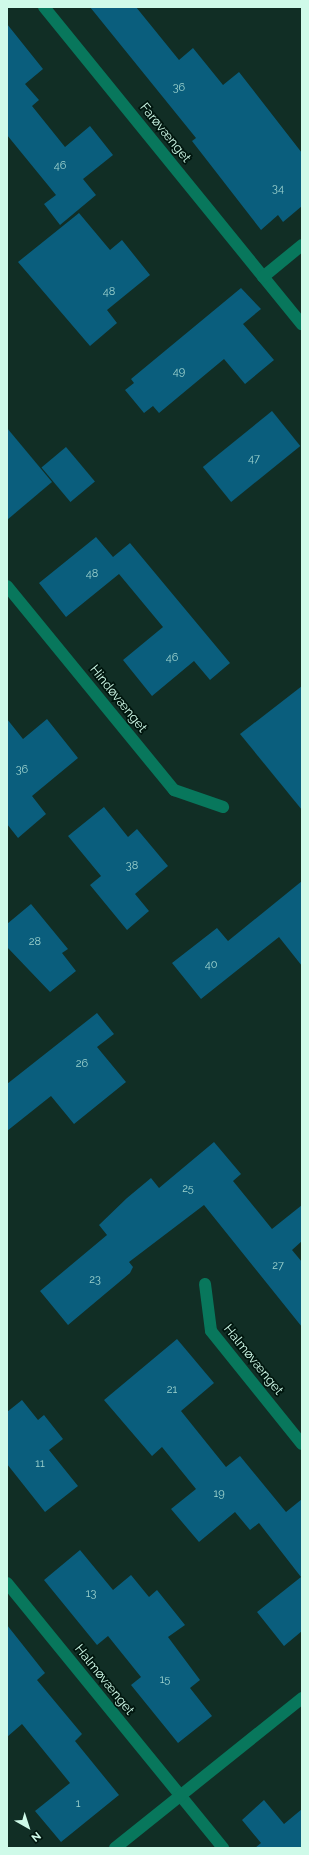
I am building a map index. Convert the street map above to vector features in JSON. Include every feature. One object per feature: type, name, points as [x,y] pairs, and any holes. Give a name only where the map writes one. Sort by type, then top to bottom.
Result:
[{"type":"street","name":"Farøvænget","points":[[44,7],[302,324]]},
{"type":"street","points":[[263,277],[302,245]]},
{"type":"street","name":"Hindøvænget","points":[[7,586],[174,790],[223,807]]},
{"type":"street","name":"Halmøvænget","points":[[205,1284],[211,1331],[302,1444]]},
{"type":"street","name":"Halmøvænget","points":[[7,1583],[223,1848]]},
{"type":"street","points":[[115,1848],[302,1698]]},
{"type":"building","points":[[90,7],[136,7],[179,60],[193,48],[223,85],[239,72],[302,153],[302,206],[283,222],[278,215],[261,230],[192,141],[196,138]]},
{"type":"building","points":[[7,24],[43,69],[25,84],[39,100],[32,106],[65,147],[90,126],[113,155],[83,179],[96,195],[60,225],[44,204],[56,195],[7,135]]},
{"type":"building","points":[[79,213],[110,250],[122,240],[150,275],[107,310],[117,323],[90,346],[18,262]]},
{"type":"building","points":[[241,288],[261,309],[243,324],[274,360],[245,384],[224,359],[159,413],[153,406],[144,413],[125,390],[134,383],[131,379]]},
{"type":"building","points":[[272,411],[300,446],[231,502],[203,467]]},
{"type":"building","points":[[7,428],[52,482],[7,520]]},
{"type":"building","points":[[66,447],[95,481],[70,502],[41,468]]},
{"type":"building","points":[[96,537],[113,557],[130,543],[230,663],[210,680],[194,661],[152,696],[123,660],[163,627],[119,574],[66,617],[39,583]]},
{"type":"building","points":[[302,686],[302,810],[240,734]]},
{"type":"building","points":[[7,719],[23,739],[47,719],[78,758],[32,796],[46,814],[18,838],[7,824]]},
{"type":"building","points":[[104,807],[128,837],[137,829],[168,866],[135,894],[149,911],[127,930],[90,885],[101,876],[68,836]]},
{"type":"building","points":[[302,881],[302,966],[279,937],[201,999],[172,963],[217,928],[228,941]]},
{"type":"building","points":[[31,904],[68,949],[62,953],[76,971],[50,992],[7,947],[7,924]]},
{"type":"building","points":[[97,1013],[114,1034],[97,1047],[126,1082],[74,1124],[51,1096],[7,1131],[7,1084]]},
{"type":"building","points":[[214,1142],[241,1174],[233,1181],[272,1229],[302,1205],[302,1241],[292,1250],[302,1262],[302,1327],[204,1205],[129,1262],[133,1267],[130,1273],[68,1325],[40,1291],[107,1235],[99,1225],[127,1198],[151,1178],[159,1188]]},
{"type":"building","points":[[177,1339],[214,1383],[181,1411],[226,1467],[240,1456],[286,1512],[302,1499],[302,1631],[284,1646],[257,1612],[301,1577],[259,1523],[250,1530],[235,1512],[199,1542],[171,1509],[196,1489],[162,1447],[152,1456],[104,1400]]},
{"type":"building","points":[[22,1400],[38,1420],[44,1415],[63,1439],[49,1450],[78,1486],[45,1512],[7,1464],[7,1412]]},
{"type":"building","points":[[80,1550],[113,1590],[131,1575],[149,1597],[157,1590],[185,1625],[168,1637],[200,1680],[190,1688],[212,1716],[178,1743],[131,1685],[141,1677],[108,1636],[97,1645],[44,1580]]},
{"type":"building","points":[[7,1625],[45,1673],[37,1680],[82,1734],[75,1741],[119,1795],[61,1842],[35,1811],[70,1783],[22,1724],[7,1737]]},
{"type":"building","points":[[264,1800],[284,1824],[302,1809],[302,1848],[255,1848],[261,1843],[242,1820]]}]
